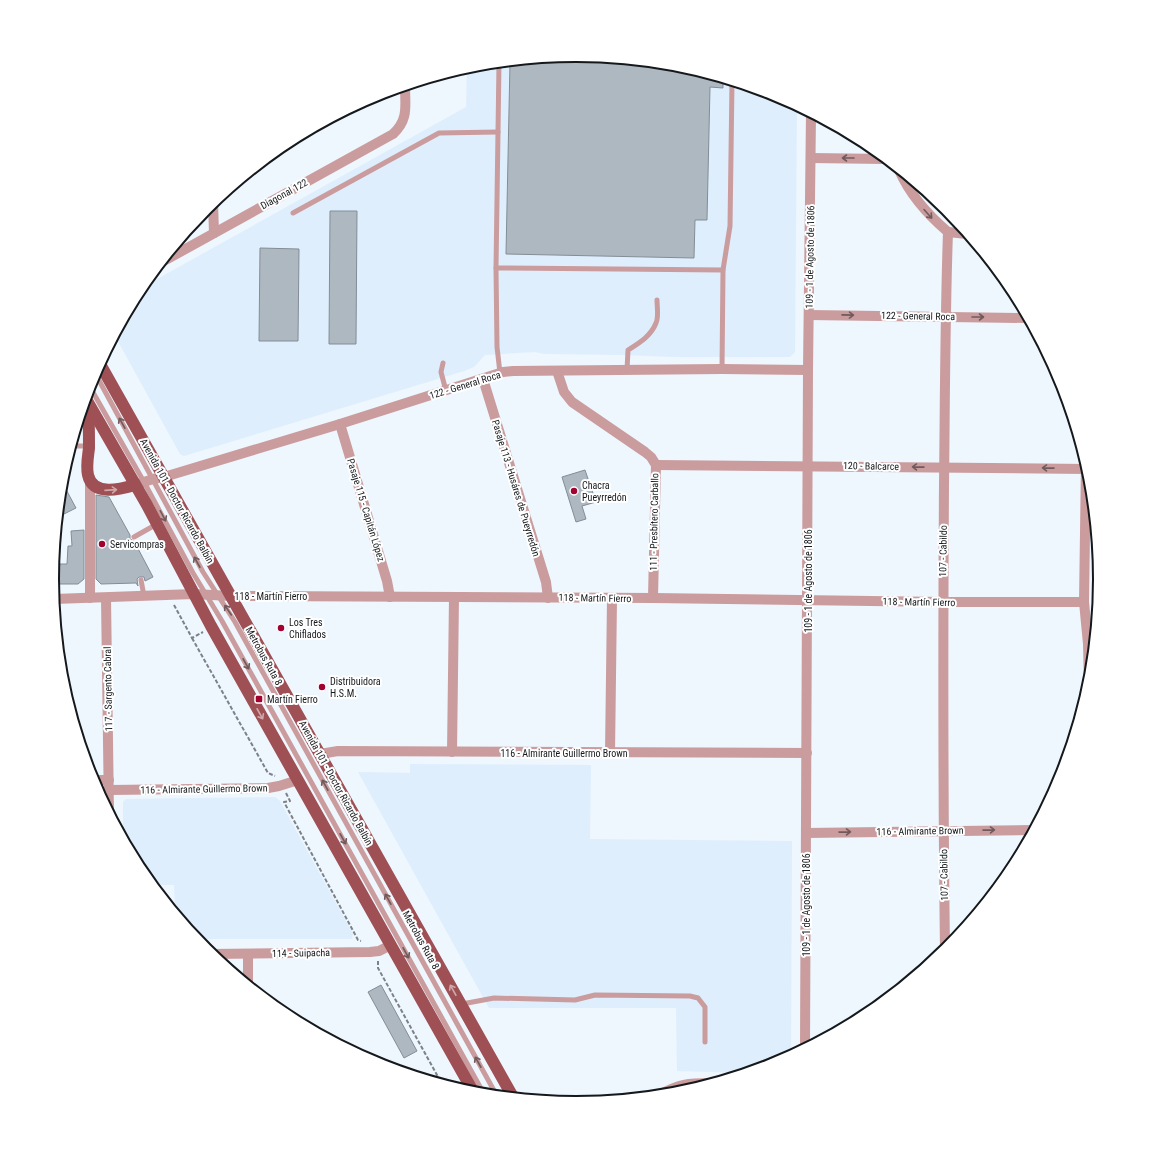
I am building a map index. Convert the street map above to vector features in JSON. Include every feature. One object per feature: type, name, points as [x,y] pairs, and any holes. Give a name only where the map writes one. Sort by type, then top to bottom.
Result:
[{"type":"main road","name":"Avenida 101 - Doctor Ricardo Balbín","points":[[103,371],[149,481],[157,524],[200,594],[298,780],[470,1086]]},
{"type":"main road","name":"Avenida 101 - Doctor Ricardo Balbín","points":[[90,403],[149,481],[230,596],[511,1092]]},
{"type":"main road","points":[[88,408],[89,446],[87,468],[90,481],[95,486],[104,490],[113,490],[149,481]]},
{"type":"street","name":"Diagonal 122","points":[[174,255],[393,134],[403,122],[405,114],[405,92]]},
{"type":"street","name":"109 - 1 de Agosto de 1806","points":[[805,1043],[809,466],[808,370],[811,119]]},
{"type":"street","points":[[811,158],[876,159]]},
{"type":"street","points":[[902,179],[918,202],[932,218],[948,232],[960,233]]},
{"type":"street","points":[[213,211],[214,233]]},
{"type":"street","name":"107 - Cabildo","points":[[945,942],[943,831],[943,602],[945,317],[948,232]]},
{"type":"street","name":"122 - General Roca","points":[[809,314],[1022,318]]},
{"type":"street","name":"122 - General Roca","points":[[149,481],[340,424],[500,373],[513,371],[722,368],[808,370]]},
{"type":"street","name":"111 - Presbítero Carballo","points":[[557,371],[564,392],[572,402],[645,452],[651,457],[656,465],[653,598]]},
{"type":"street","name":"Pasaje 113 - Husáres de Pueyrredón","points":[[483,379],[546,582],[548,598]]},
{"type":"street","name":"Pasaje 115 - Capitán López","points":[[340,424],[387,581],[390,597]]},
{"type":"street","name":"120 - Balcarce","points":[[656,465],[1080,467]]},
{"type":"street","points":[[90,481],[90,598]]},
{"type":"street","points":[[1086,493],[1084,602],[1088,651]]},
{"type":"street","name":"118 - Martín Fierro","points":[[60,599],[200,594],[230,596],[1084,602]]},
{"type":"street","points":[[452,752],[454,597]]},
{"type":"street","name":"117 - Sargento Cabral","points":[[106,598],[109,801]]},
{"type":"street","points":[[610,753],[612,599]]},
{"type":"street","name":"116 - Almirante Guillermo Brown","points":[[320,754],[338,751],[807,753]]},
{"type":"street","name":"116 - Almirante Guillermo Brown","points":[[100,782],[109,785],[268,788],[282,786],[298,780]]},
{"type":"street","name":"116 - Almirante Brown","points":[[806,833],[1028,830]]},
{"type":"street","name":"114 - Suipacha","points":[[220,954],[373,952],[379,951],[391,945]]},
{"type":"street","points":[[248,954],[248,979]]},
{"type":"street","points":[[676,1087],[693,1083]]},
{"type":"lane","points":[[499,68],[496,268],[497,347],[500,373]]},
{"type":"lane","points":[[722,368],[723,270],[730,226],[732,87]]},
{"type":"lane","points":[[294,212],[439,133],[498,132]]},
{"type":"lane","points":[[496,268],[723,270]]},
{"type":"lane","points":[[627,370],[628,350],[642,341],[650,333],[657,322],[658,300]]},
{"type":"lane","points":[[443,363],[441,372],[446,391]]},
{"type":"lane","name":"Metrobus Ruta 8","points":[[99,380],[149,481],[200,594],[222,621],[481,1088]]},
{"type":"lane","name":"Metrobus Ruta 8","points":[[94,393],[235,622],[494,1090]]},
{"type":"lane","points":[[77,446],[89,446]]},
{"type":"lane","points":[[134,538],[157,524]]},
{"type":"lane","points":[[141,580],[144,596]]},
{"type":"lane","points":[[461,1004],[494,998],[575,1000],[595,995],[690,996],[698,998],[705,1007],[705,1042]]},
{"type":"path","points":[[192,638],[268,773],[277,778],[282,786],[290,801],[284,802],[358,940],[369,944],[379,962],[378,968],[439,1078]]},
{"type":"shaded area","points":[[576,62],[643,67],[677,72],[742,90],[797,112],[795,352],[790,357],[674,357],[544,354],[535,352],[485,355],[474,367],[464,371],[184,456],[180,454],[118,341],[128,321],[155,280],[466,107],[467,74],[509,67]]},
{"type":"shaded area","points":[[410,764],[591,765],[590,839],[792,841],[791,1049],[731,1073],[677,1071],[676,1008],[489,1008],[358,772],[410,773]]},
{"type":"shaded area","points":[[275,797],[280,801],[353,934],[352,939],[204,939],[175,905],[174,885],[159,885],[128,838],[123,829],[123,802],[126,799]]},
{"type":"building","points":[[576,62],[610,64],[677,72],[723,84],[723,88],[710,87],[707,220],[695,220],[694,258],[506,254],[510,67]]},
{"type":"building","points":[[330,211],[357,211],[356,344],[329,344]]},
{"type":"building","points":[[260,248],[299,249],[298,341],[259,341]]},
{"type":"building","points":[[585,470],[596,502],[582,506],[586,519],[576,522],[562,477]]},
{"type":"building","points":[[67,491],[76,508],[63,515]]},
{"type":"building","points":[[96,495],[109,497],[130,535],[130,539],[134,541],[153,577],[145,581],[144,577],[139,577],[137,579],[138,586],[136,583],[101,584],[96,579]]},
{"type":"building","points":[[84,530],[84,579],[78,584],[59,584],[59,564],[67,564],[68,546],[72,546],[71,531]]},
{"type":"building","points":[[381,985],[417,1051],[404,1058],[368,992]]},
{"type":"place","name":"Chacra Pueyrredón","points":[[574,491]]},
{"type":"place","name":"Servicompras","points":[[102,544]]},
{"type":"place","name":"Los Tres Chiflados","points":[[281,628]]},
{"type":"place","name":"Distribuidora H.S.M.","points":[[322,687]]},
{"type":"place","name":"Martín Fierro","points":[[259,699]]}]
